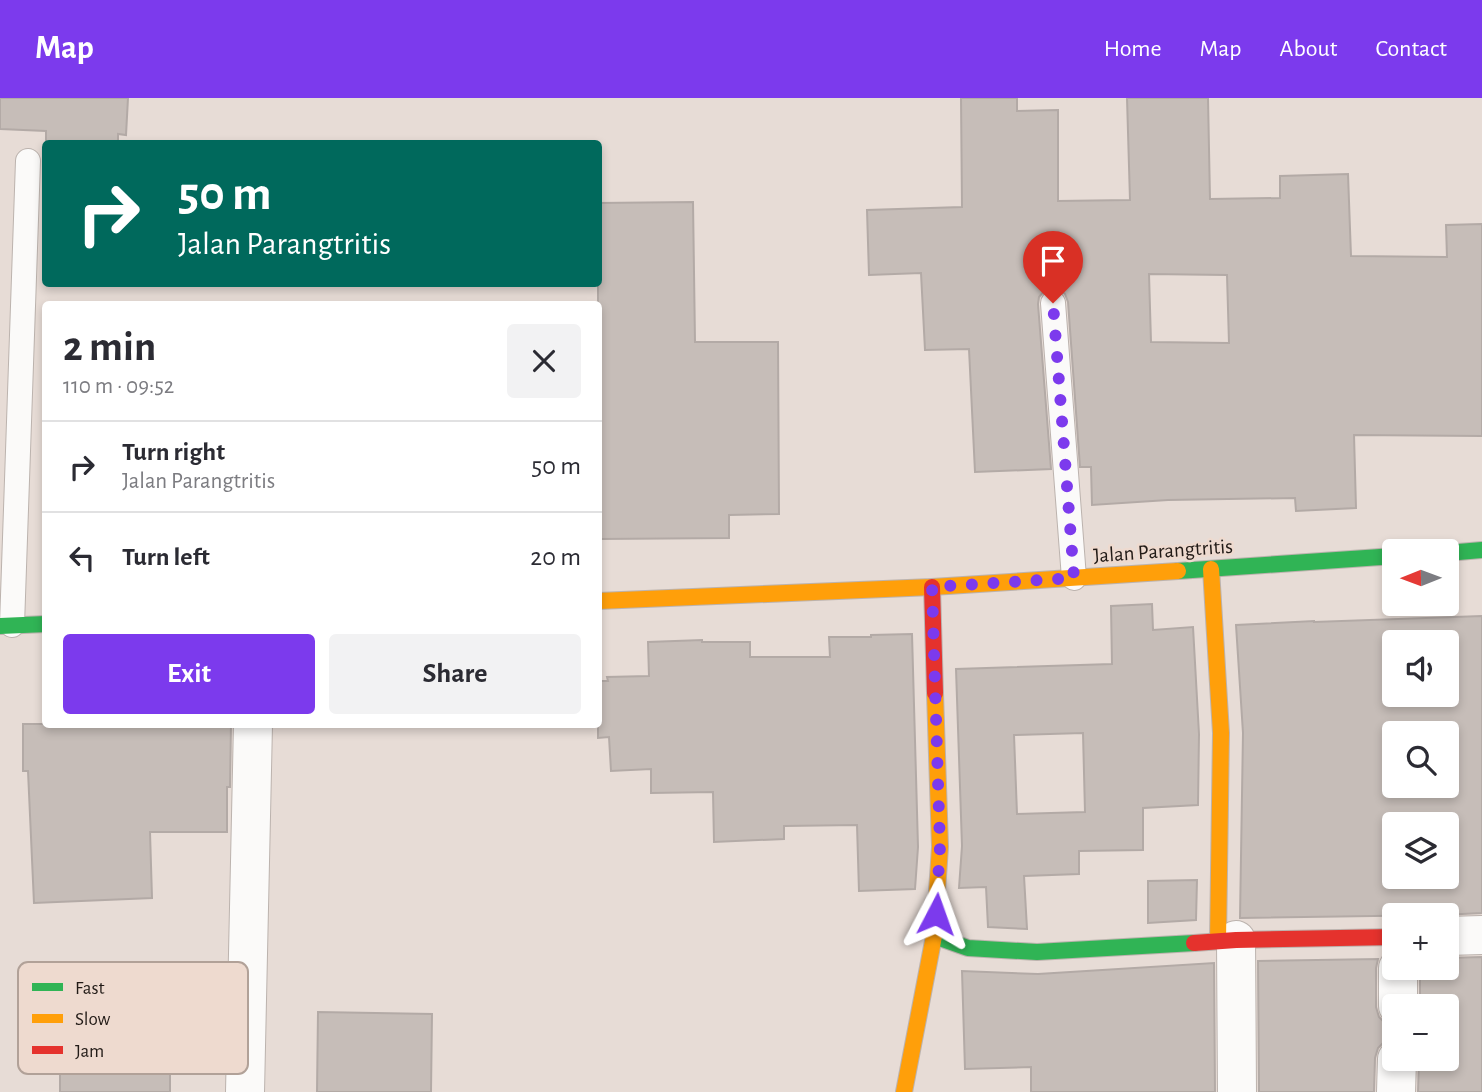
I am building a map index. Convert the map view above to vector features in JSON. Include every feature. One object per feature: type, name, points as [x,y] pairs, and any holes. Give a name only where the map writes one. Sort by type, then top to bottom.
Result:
[{"type":"street","points":[[1460,551],[1482,550]]},
{"type":"street","name":"Jalan Parangtritis","points":[[602,601],[932,587],[1382,557]]},
{"type":"street","points":[[1211,569],[1227,941],[1237,1092]]},
{"type":"street","points":[[904,1092],[934,936],[940,847],[932,587]]},
{"type":"street","points":[[6,626],[42,624]]},
{"type":"street","points":[[248,962],[253,728]]},
{"type":"street","points":[[1459,936],[1482,935]]},
{"type":"street","points":[[934,936],[968,948],[1038,952],[1227,941],[1382,937]]},
{"type":"street","points":[[1396,1092],[1397,1071]]},
{"type":"street","points":[[245,1074],[245,1092]]},
{"type":"lane","points":[[6,626],[28,161]]},
{"type":"lane","points":[[1053,303],[1074,578]]},
{"type":"building","points":[[0,98],[128,98],[126,135],[118,134],[118,140],[46,140],[46,131],[0,129]]},
{"type":"building","points":[[961,98],[1017,98],[1017,111],[1058,110],[1058,201],[1130,200],[1127,98],[1208,98],[1210,199],[1280,198],[1280,176],[1348,174],[1351,256],[1447,257],[1446,225],[1482,224],[1482,436],[1354,435],[1356,508],[1296,511],[1295,498],[1168,500],[1092,505],[1091,467],[1080,467],[1068,302],[1065,294],[1053,288],[1044,291],[1038,304],[1051,469],[975,472],[969,349],[925,350],[921,273],[869,275],[867,210],[962,207]],"holes":[[[1149,274],[1227,275],[1229,343],[1151,342]]]},
{"type":"building","points":[[693,202],[695,342],[778,342],[779,514],[729,515],[729,538],[602,539],[602,301],[598,301],[598,287],[602,287],[602,203]]},
{"type":"building","points":[[1152,604],[1153,630],[1193,627],[1199,734],[1198,805],[1143,808],[1143,850],[1079,851],[1079,874],[1024,876],[1027,929],[988,927],[986,887],[959,888],[962,846],[956,669],[1112,664],[1111,606]],"holes":[[[1083,733],[1085,812],[1017,814],[1014,735]]]},
{"type":"building","points":[[1482,616],[1482,913],[1459,914],[1459,903],[1382,903],[1382,916],[1240,918],[1243,733],[1236,625]]},
{"type":"building","points":[[912,634],[918,847],[915,889],[859,891],[857,825],[784,826],[784,839],[714,842],[713,792],[651,793],[651,769],[611,771],[609,737],[598,738],[598,728],[602,728],[602,681],[608,681],[607,677],[649,676],[648,642],[750,642],[750,657],[830,657],[829,637]]},
{"type":"building","points":[[23,724],[42,724],[42,728],[231,728],[227,832],[150,832],[152,898],[34,903],[28,771],[23,771]]},
{"type":"building","points":[[1197,880],[1196,920],[1148,923],[1148,881]]},
{"type":"building","points":[[1482,957],[1482,1092],[1418,1092],[1419,1071],[1459,1071],[1459,994],[1420,994],[1420,980],[1459,980],[1459,958]]},
{"type":"building","points":[[1378,959],[1376,1007],[1382,1020],[1382,1044],[1375,1058],[1374,1092],[1259,1092],[1258,961]]},
{"type":"building","points":[[1214,963],[1215,1092],[1031,1092],[1031,1067],[965,1069],[962,971],[1038,974]]},
{"type":"building","points":[[318,1012],[432,1014],[431,1092],[317,1092]]},
{"type":"building","points":[[60,1074],[170,1074],[170,1092],[60,1092]]},
{"type":"traffic: fast","points":[[1460,552],[1482,550]]},
{"type":"traffic: fast","points":[[1178,571],[1382,557]]},
{"type":"traffic: fast","points":[[0,626],[42,624]]},
{"type":"traffic: fast","points":[[934,936],[968,948],[1037,952],[1194,943]]},
{"type":"traffic: slow","points":[[1211,569],[1221,733],[1218,941]]},
{"type":"traffic: slow","points":[[602,601],[932,587],[1178,571]]},
{"type":"traffic: slow","points":[[904,1092],[934,936],[940,847],[935,693]]},
{"type":"traffic: jam","points":[[932,587],[935,693]]},
{"type":"traffic: jam","points":[[1194,943],[1382,937]]},
{"type":"route","points":[[936,914],[940,847],[932,587],[1074,578],[1053,303]]}]
